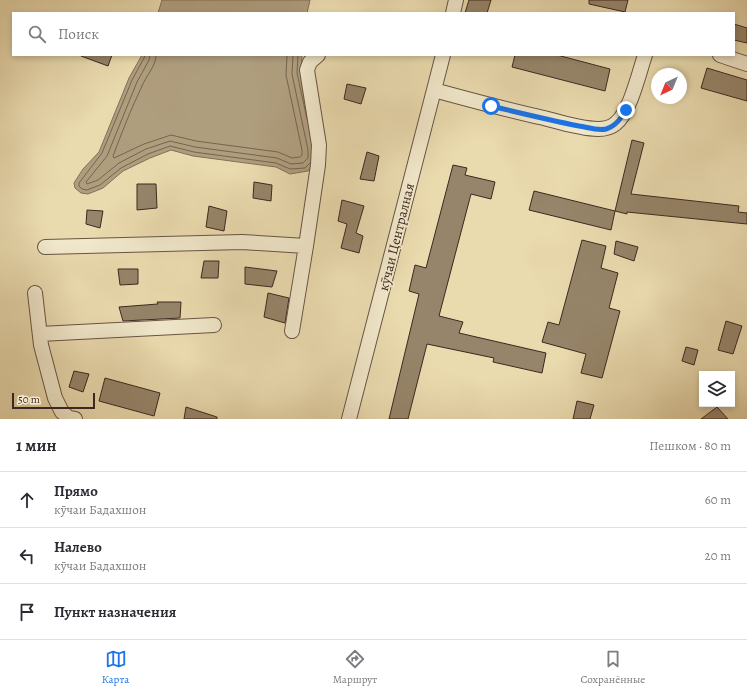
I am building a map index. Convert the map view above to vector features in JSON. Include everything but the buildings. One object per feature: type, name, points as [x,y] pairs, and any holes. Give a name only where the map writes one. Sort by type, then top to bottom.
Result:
[{"type":"street","points":[[453,12],[456,0]]},
{"type":"street","points":[[292,331],[318,165],[319,145],[307,70],[310,62],[317,56]]},
{"type":"street","name":"кӯчаи Централная","points":[[349,419],[443,56]]},
{"type":"street","points":[[434,90],[491,106],[563,123],[596,129],[606,129],[620,120],[626,110],[645,56]]},
{"type":"street","points":[[723,56],[747,64]]},
{"type":"street","points":[[45,247],[242,242],[306,246]]},
{"type":"street","points":[[35,293],[41,345],[55,398],[62,412],[71,418]]},
{"type":"street","points":[[40,334],[214,325]]},
{"type":"water","points":[[162,0],[310,0],[307,12],[158,12]]},
{"type":"water","points":[[141,56],[302,56],[301,73],[317,161],[308,171],[290,174],[276,167],[193,156],[171,150],[123,171],[103,188],[88,194],[81,193],[75,188],[74,183],[83,169],[99,152],[129,78]]},
{"type":"route","points":[[491,106],[563,123],[596,129],[606,129],[614,125],[620,120],[626,110]]}]
